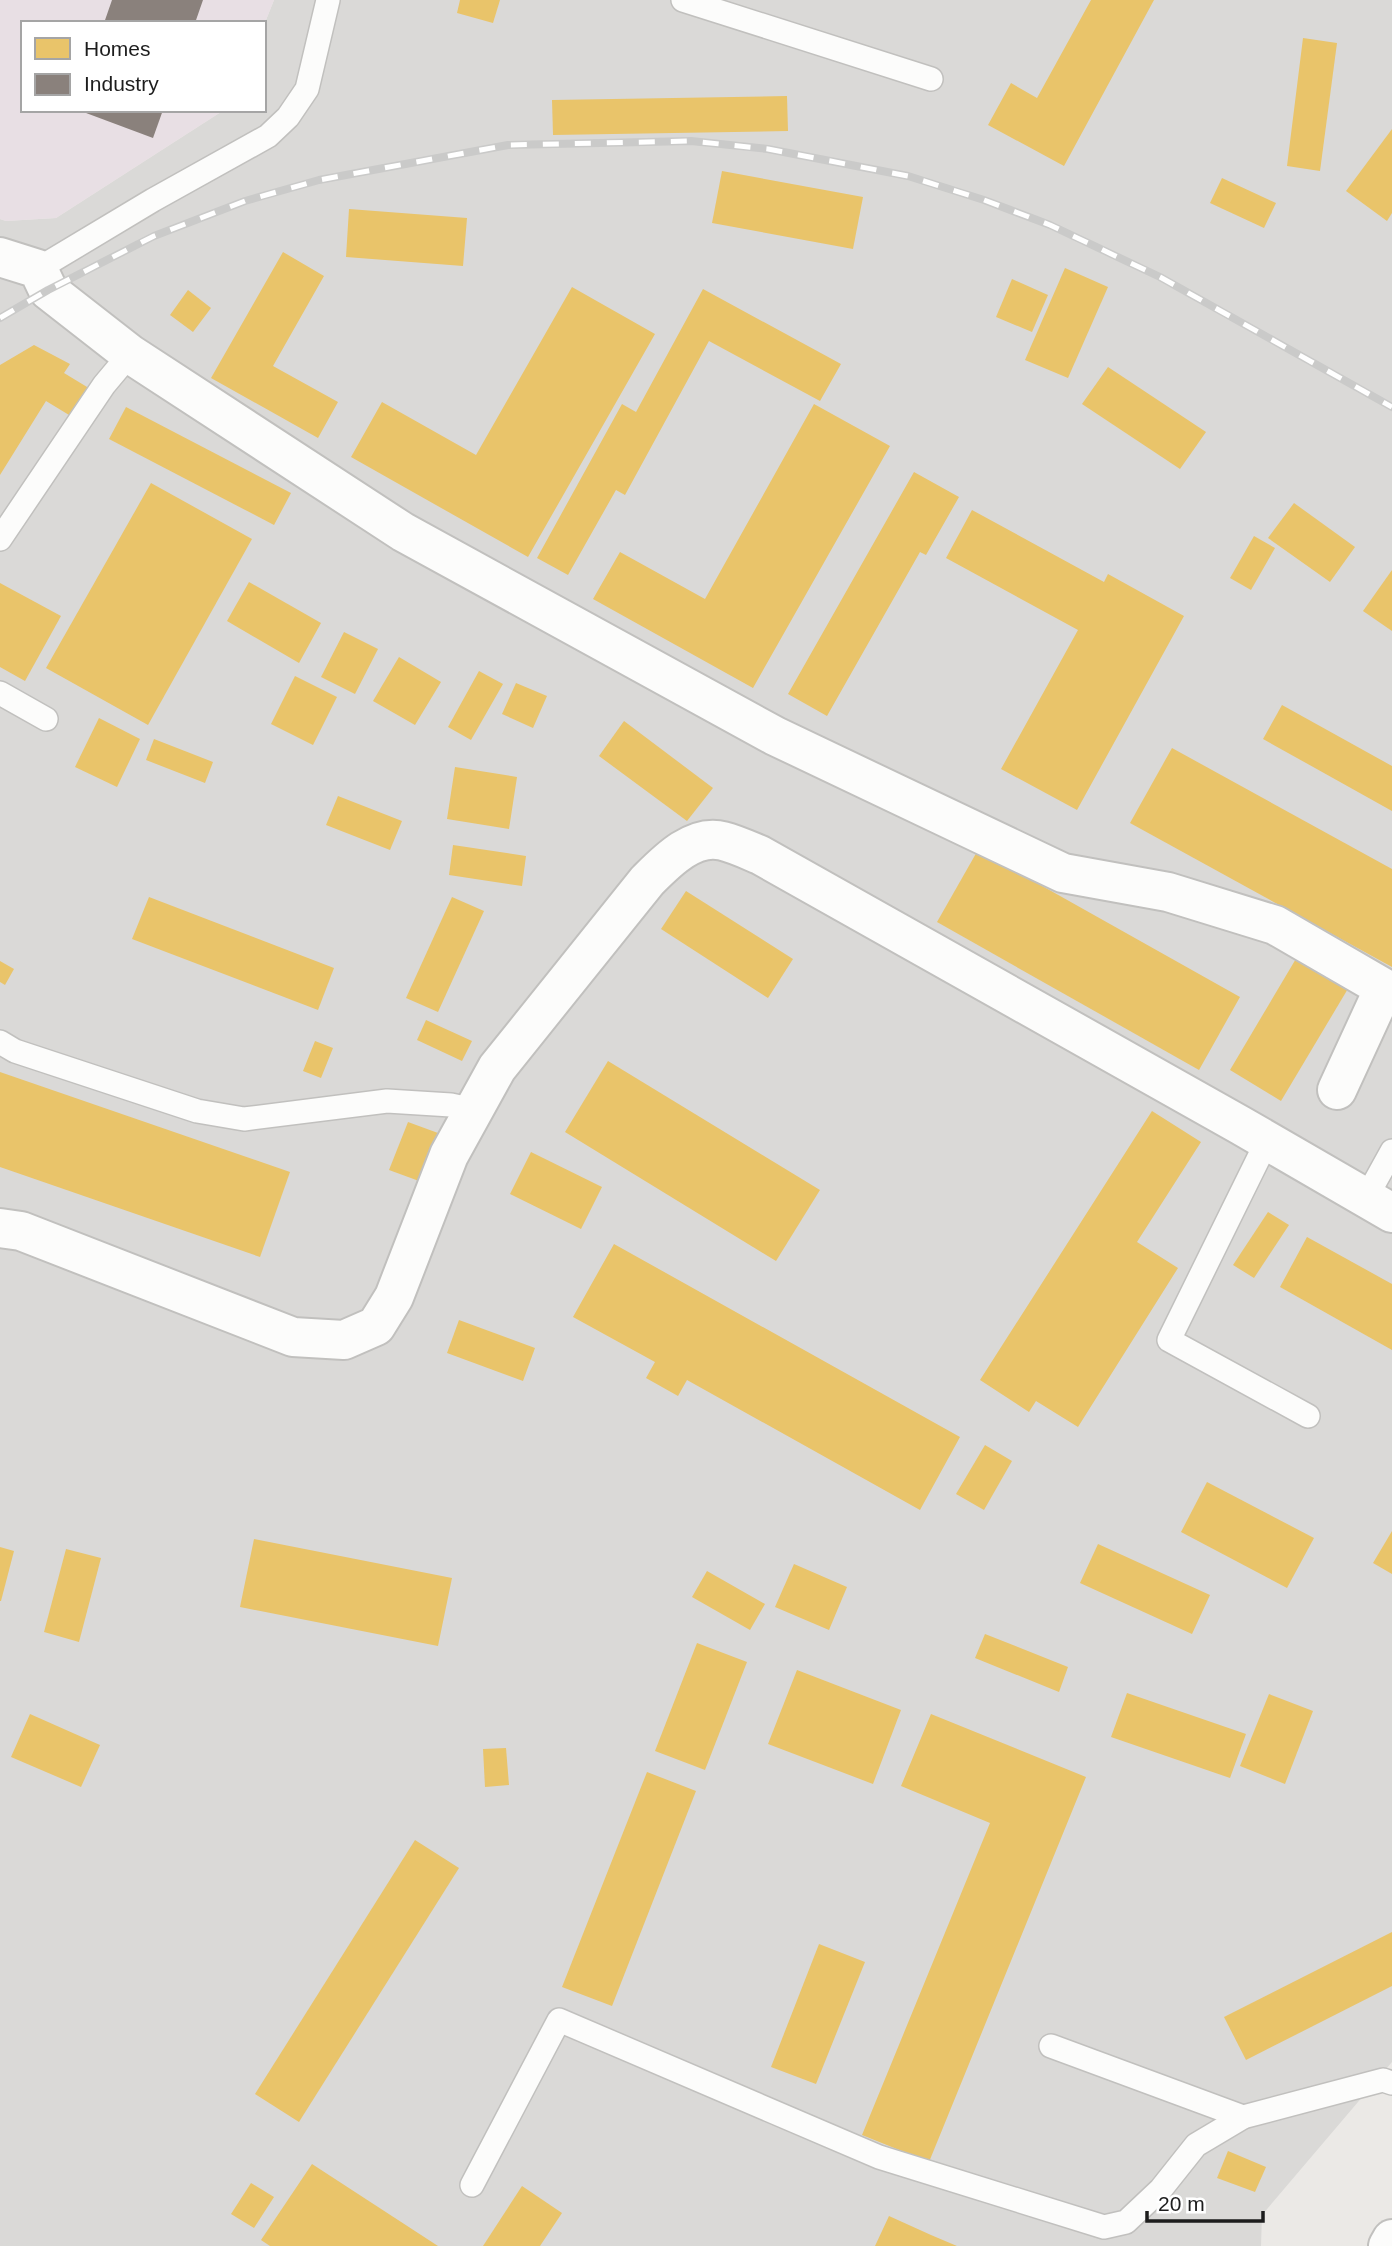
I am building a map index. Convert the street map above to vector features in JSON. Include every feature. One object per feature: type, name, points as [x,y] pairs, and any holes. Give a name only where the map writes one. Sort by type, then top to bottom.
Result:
[{"type":"street","points":[[0,257],[38,269],[48,290],[130,354],[403,532],[775,736],[1063,873],[1168,892],[1275,925],[1384,988],[1336,1090]]},
{"type":"street","points":[[0,1228],[21,1231],[293,1338],[344,1340],[376,1326],[394,1297],[449,1155],[497,1068],[647,881],[667,861],[690,844],[719,840],[760,855],[1379,1205]]},
{"type":"street","points":[[1388,2246],[1392,2239]]},
{"type":"lane","points":[[38,269],[153,200],[268,136],[288,117],[307,89],[328,0]]},
{"type":"lane","points":[[683,0],[931,79]]},
{"type":"lane","points":[[0,539],[104,385],[130,354]]},
{"type":"lane","points":[[0,693],[46,719]]},
{"type":"lane","points":[[0,1042],[15,1051],[197,1111],[244,1119],[387,1101],[451,1105],[474,1110]]},
{"type":"lane","points":[[1268,1141],[1169,1340],[1308,1416]]},
{"type":"lane","points":[[1379,1205],[1392,1151]]},
{"type":"lane","points":[[472,2185],[559,2020],[879,2157],[1104,2227],[1126,2222],[1160,2189],[1196,2144],[1243,2117],[1383,2080],[1392,2083]]},
{"type":"lane","points":[[1051,2046],[1243,2117]]},
{"type":"shaded area","points":[[0,0],[274,0],[266,21],[21,21],[21,112],[221,112],[56,218],[6,221],[0,219]]},
{"type":"shaded area","points":[[274,0],[1392,0],[1392,2062],[1262,2215],[1261,2246],[0,2246],[0,219],[6,221],[56,218],[221,112],[266,112],[266,21]]},
{"type":"building: Homes","points":[[460,0],[500,0],[493,23],[457,13]]},
{"type":"building: Homes","points":[[1091,0],[1154,0],[1064,166],[988,125],[1011,83],[1037,98]]},
{"type":"building: Homes","points":[[1303,38],[1337,43],[1320,171],[1287,166]]},
{"type":"building: Homes","points":[[787,96],[788,131],[553,135],[552,100]]},
{"type":"building: Homes","points":[[1392,129],[1392,213],[1387,221],[1346,191]]},
{"type":"building: Homes","points":[[722,171],[863,197],[853,249],[712,223]]},
{"type":"building: Homes","points":[[1222,178],[1276,203],[1264,228],[1210,203]]},
{"type":"building: Homes","points":[[349,209],[467,218],[463,266],[346,257]]},
{"type":"building: Homes","points":[[283,252],[324,276],[273,366],[338,402],[318,438],[211,378]]},
{"type":"building: Homes","points":[[1065,268],[1108,287],[1068,378],[1025,360]]},
{"type":"building: Homes","points":[[1012,279],[1048,295],[1032,332],[996,317]]},
{"type":"building: Homes","points":[[572,287],[655,334],[528,557],[351,457],[382,402],[476,455]]},
{"type":"building: Homes","points":[[703,289],[841,364],[820,401],[709,341],[625,495],[616,490],[568,575],[537,558],[622,404],[636,412]]},
{"type":"building: Homes","points":[[188,290],[211,308],[193,332],[170,315]]},
{"type":"building: Homes","points":[[34,345],[70,364],[64,373],[92,390],[74,418],[46,401],[0,475],[0,365]]},
{"type":"building: Homes","points":[[1108,367],[1206,432],[1180,469],[1082,404]]},
{"type":"building: Homes","points":[[814,404],[890,446],[753,688],[593,599],[620,552],[705,599]]},
{"type":"building: Homes","points":[[126,407],[291,493],[274,525],[109,439]]},
{"type":"building: Homes","points":[[914,472],[959,497],[926,555],[920,552],[827,716],[788,694]]},
{"type":"building: Homes","points":[[151,483],[252,539],[148,725],[46,668]]},
{"type":"building: Homes","points":[[1294,503],[1355,547],[1330,582],[1268,538]]},
{"type":"building: Homes","points":[[972,510],[1104,582],[1108,574],[1184,616],[1077,810],[1001,769],[1078,630],[946,558]]},
{"type":"building: Homes","points":[[1254,536],[1275,548],[1251,590],[1230,578]]},
{"type":"building: Homes","points":[[1392,570],[1392,631],[1363,611]]},
{"type":"building: Homes","points":[[249,582],[321,623],[299,663],[227,621]]},
{"type":"building: Homes","points":[[0,583],[61,616],[25,681],[0,667]]},
{"type":"building: Homes","points":[[344,632],[378,649],[355,694],[321,677]]},
{"type":"building: Homes","points":[[399,657],[441,682],[415,725],[373,701]]},
{"type":"building: Homes","points":[[479,671],[503,684],[471,740],[448,727]]},
{"type":"building: Homes","points":[[295,676],[337,697],[313,745],[271,724]]},
{"type":"building: Homes","points":[[516,683],[547,696],[533,728],[502,714]]},
{"type":"building: Homes","points":[[1282,705],[1392,766],[1392,811],[1263,739]]},
{"type":"building: Homes","points":[[99,718],[140,739],[117,787],[75,767]]},
{"type":"building: Homes","points":[[624,721],[713,788],[687,821],[599,756]]},
{"type":"building: Homes","points":[[154,739],[213,762],[205,783],[146,760]]},
{"type":"building: Homes","points":[[1172,748],[1392,869],[1392,967],[1130,823]]},
{"type":"building: Homes","points":[[455,767],[517,777],[509,829],[447,819]]},
{"type":"building: Homes","points":[[338,796],[402,821],[390,850],[326,825]]},
{"type":"building: Homes","points":[[453,845],[526,856],[522,886],[449,875]]},
{"type":"building: Homes","points":[[978,850],[1240,997],[1199,1070],[937,922]]},
{"type":"building: Homes","points":[[686,891],[793,959],[768,998],[661,929]]},
{"type":"building: Homes","points":[[149,897],[334,968],[318,1010],[132,939]]},
{"type":"building: Homes","points":[[452,897],[484,911],[438,1012],[406,998]]},
{"type":"building: Homes","points":[[1297,957],[1349,987],[1281,1101],[1230,1070]]},
{"type":"building: Homes","points":[[0,961],[14,969],[5,985],[0,982]]},
{"type":"building: Homes","points":[[426,1020],[472,1041],[462,1061],[417,1040]]},
{"type":"building: Homes","points":[[315,1041],[333,1048],[321,1078],[303,1071]]},
{"type":"building: Homes","points":[[608,1061],[820,1190],[776,1261],[565,1132]]},
{"type":"building: Homes","points":[[0,1072],[290,1172],[260,1257],[0,1167]]},
{"type":"building: Homes","points":[[1152,1111],[1201,1142],[1137,1242],[1178,1268],[1078,1427],[1036,1401],[1029,1412],[980,1380]]},
{"type":"building: Homes","points":[[408,1122],[438,1133],[419,1181],[389,1170]]},
{"type":"building: Homes","points":[[531,1152],[602,1187],[581,1229],[510,1194]]},
{"type":"building: Homes","points":[[1268,1212],[1289,1225],[1254,1278],[1233,1265]]},
{"type":"building: Homes","points":[[1307,1237],[1392,1284],[1392,1350],[1280,1287]]},
{"type":"building: Homes","points":[[614,1244],[960,1437],[920,1510],[687,1380],[678,1396],[646,1378],[655,1362],[573,1317]]},
{"type":"building: Homes","points":[[459,1320],[535,1348],[523,1381],[447,1353]]},
{"type":"building: Homes","points":[[985,1445],[1012,1461],[984,1510],[956,1494]]},
{"type":"building: Homes","points":[[1207,1482],[1314,1538],[1287,1588],[1181,1532]]},
{"type":"building: Homes","points":[[1392,1531],[1392,1574],[1373,1563]]},
{"type":"building: Homes","points":[[254,1539],[452,1578],[438,1646],[240,1607]]},
{"type":"building: Homes","points":[[1098,1544],[1210,1595],[1192,1634],[1080,1583]]},
{"type":"building: Homes","points":[[0,1547],[14,1551],[1,1601],[0,1601]]},
{"type":"building: Homes","points":[[66,1549],[101,1558],[79,1642],[44,1632]]},
{"type":"building: Homes","points":[[794,1564],[847,1587],[829,1630],[775,1607]]},
{"type":"building: Homes","points":[[707,1571],[765,1604],[750,1630],[692,1597]]},
{"type":"building: Homes","points":[[985,1634],[1068,1667],[1059,1692],[975,1658]]},
{"type":"building: Homes","points":[[697,1643],[747,1662],[705,1770],[655,1751]]},
{"type":"building: Homes","points":[[797,1670],[901,1710],[873,1784],[768,1744]]},
{"type":"building: Homes","points":[[1127,1693],[1246,1734],[1230,1778],[1111,1737]]},
{"type":"building: Homes","points":[[1269,1694],[1313,1711],[1285,1784],[1240,1766]]},
{"type":"building: Homes","points":[[30,1714],[100,1745],[81,1787],[11,1757]]},
{"type":"building: Homes","points":[[931,1714],[1086,1777],[929,2162],[862,2135],[990,1823],[901,1786]]},
{"type":"building: Homes","points":[[506,1748],[509,1785],[485,1787],[483,1749]]},
{"type":"building: Homes","points":[[647,1772],[696,1791],[612,2006],[562,1987]]},
{"type":"building: Homes","points":[[415,1840],[459,1868],[299,2122],[255,2094]]},
{"type":"building: Homes","points":[[1392,1932],[1392,1986],[1246,2060],[1224,2017]]},
{"type":"building: Homes","points":[[819,1944],[865,1962],[816,2084],[771,2067]]},
{"type":"building: Homes","points":[[1228,2151],[1266,2167],[1255,2192],[1217,2178]]},
{"type":"building: Homes","points":[[312,2164],[438,2246],[270,2246],[261,2240]]},
{"type":"building: Homes","points":[[251,2183],[274,2197],[254,2228],[231,2214]]},
{"type":"building: Homes","points":[[522,2186],[562,2213],[540,2246],[483,2246]]},
{"type":"building: Homes","points":[[889,2216],[931,2235],[957,2246],[875,2246]]},
{"type":"building: Industry","points":[[112,0],[203,0],[196,21],[105,21]]},
{"type":"building: Industry","points":[[83,112],[162,112],[153,138]]},
{"type":"railway","points":[[0,318],[48,290],[154,236],[245,201],[319,180],[508,145],[691,141],[768,149],[908,176],[984,200],[1050,225],[1160,277],[1392,407]]}]
